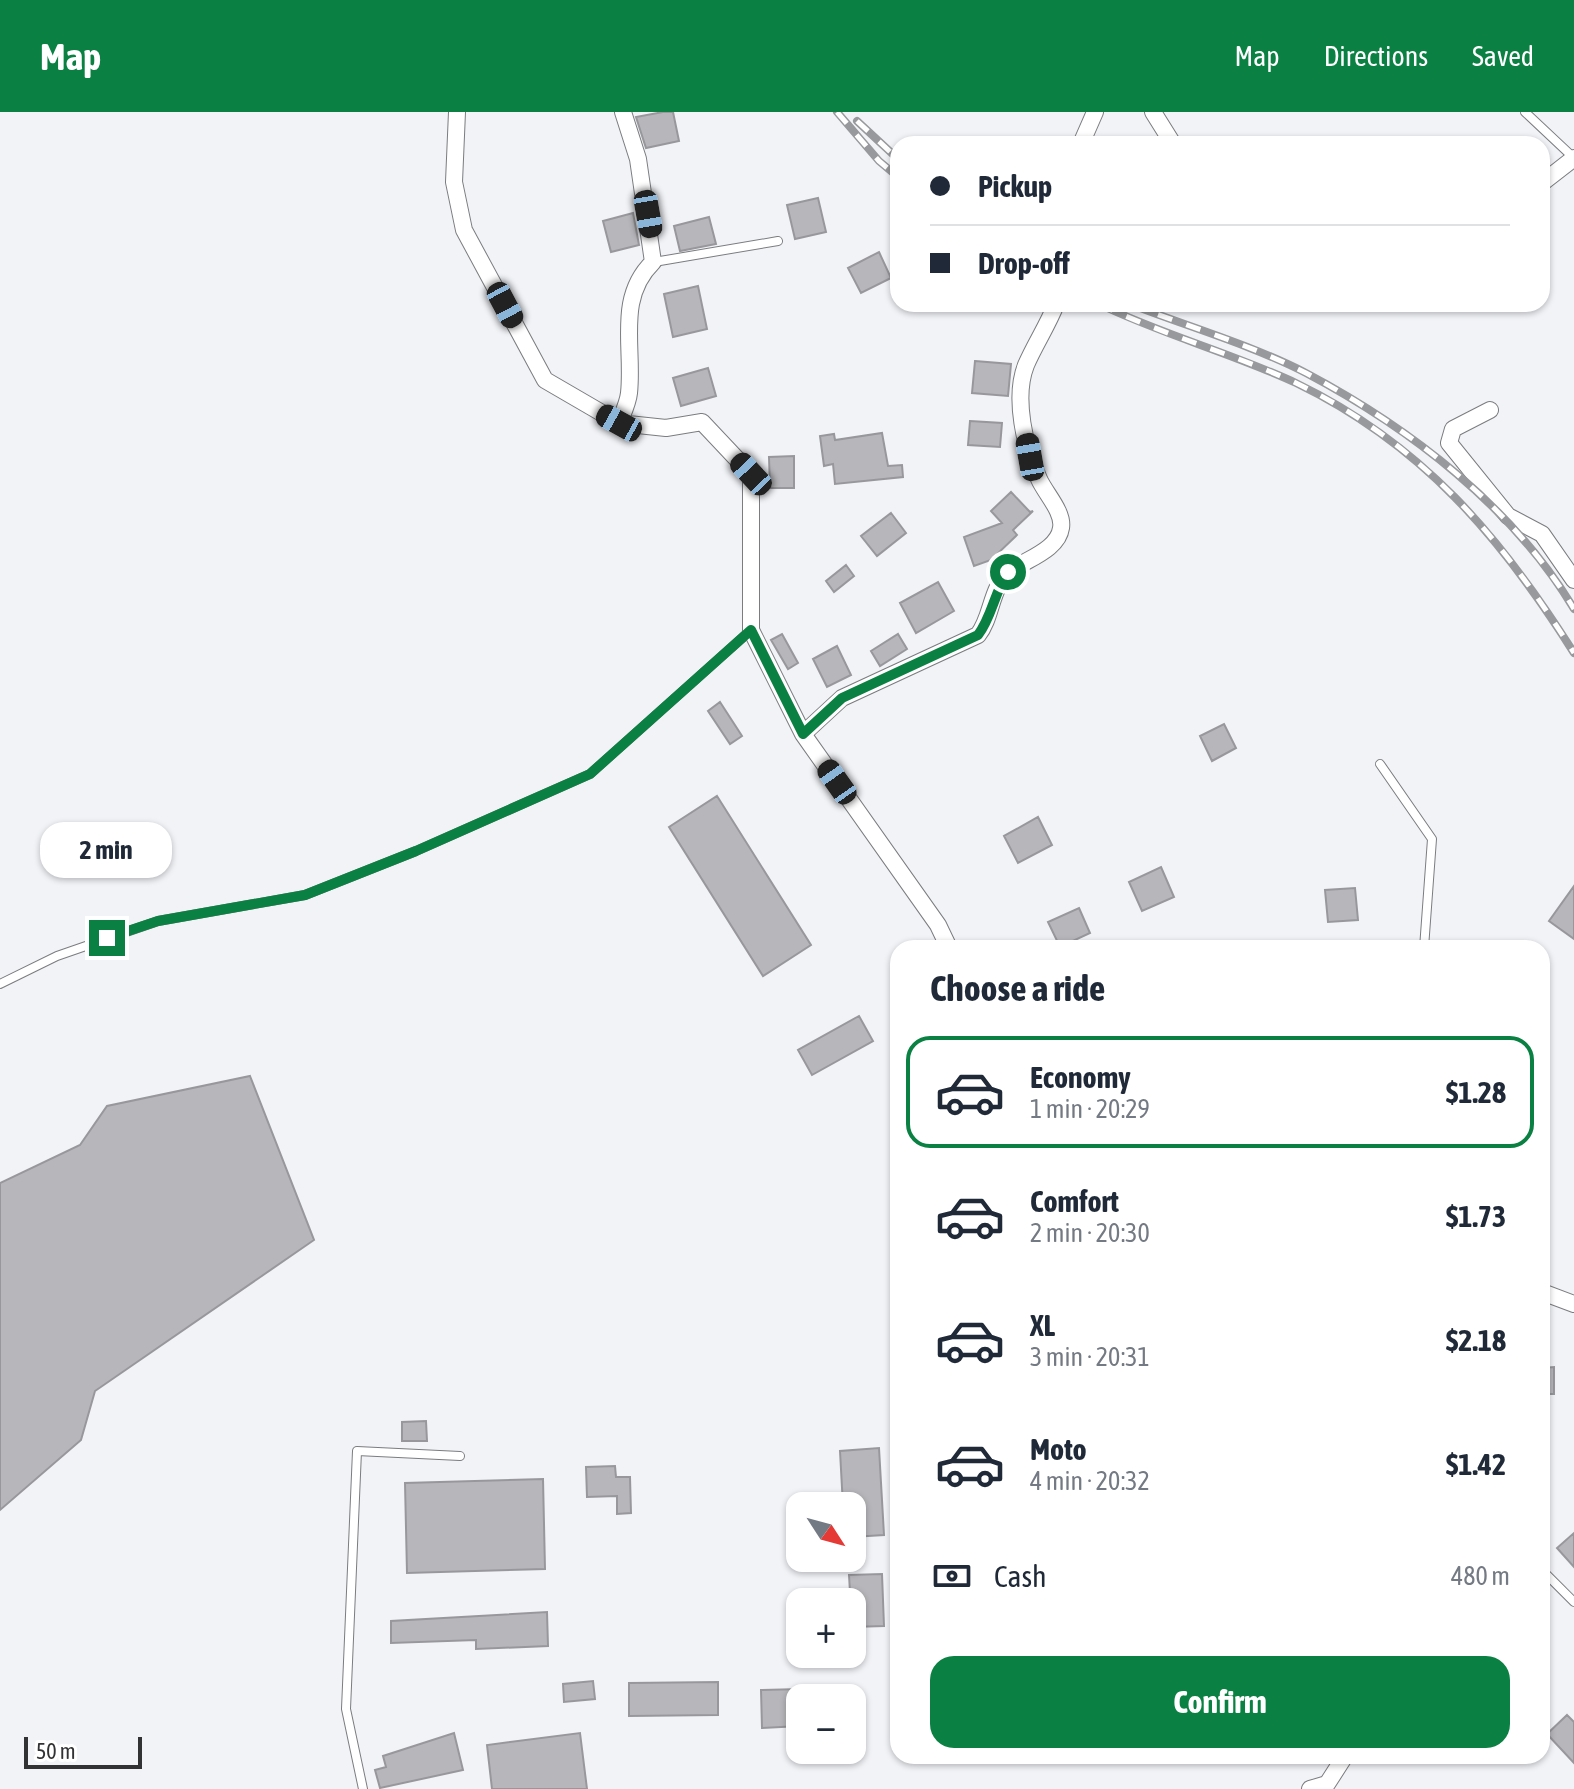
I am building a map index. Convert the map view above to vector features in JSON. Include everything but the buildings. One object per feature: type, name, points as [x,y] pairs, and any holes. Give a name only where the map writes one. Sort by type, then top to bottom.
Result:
[{"type":"street","points":[[619,423],[629,396],[631,296],[639,276],[653,262],[638,159],[623,112]]},
{"type":"street","points":[[1084,136],[1095,112]]},
{"type":"street","points":[[1153,112],[1168,136]]},
{"type":"street","points":[[461,115],[454,182],[464,230],[545,380],[619,423],[666,428],[702,422],[751,474],[751,630],[803,734],[938,925],[945,940]]},
{"type":"street","points":[[1550,177],[1574,158]]},
{"type":"street","points":[[803,734],[842,698],[978,635],[987,624],[995,592],[1008,572],[1051,545],[1061,531],[1061,518],[1030,457],[1021,388],[1025,368],[1052,312]]},
{"type":"street","points":[[1490,410],[1453,429],[1449,443],[1508,516],[1542,534],[1574,580]]},
{"type":"street","points":[[1550,1295],[1574,1304]]},
{"type":"street","points":[[1310,1789],[1327,1784],[1340,1764]]},
{"type":"lane","points":[[1525,112],[1574,158]]},
{"type":"lane","points":[[653,262],[778,241]]},
{"type":"lane","points":[[0,984],[57,956],[158,921],[305,895],[416,851],[543,792],[569,786],[590,774],[751,630]]},
{"type":"lane","points":[[1380,764],[1432,839],[1425,940]]},
{"type":"lane","points":[[363,1789],[346,1709],[357,1451],[460,1456]]},
{"type":"lane","points":[[1550,1578],[1574,1602]]},
{"type":"railway","points":[[837,112],[890,170]]},
{"type":"railway","points":[[857,121],[890,152]]},
{"type":"railway","points":[[1118,312],[1296,383],[1341,407],[1382,435],[1455,497],[1487,533],[1517,570],[1574,653]]},
{"type":"railway","points":[[1152,312],[1306,373],[1420,445],[1456,473],[1521,537],[1574,609]]},
{"type":"route","points":[[107,938],[158,921],[305,895],[416,851],[543,792],[569,786],[590,774],[751,630],[803,734],[842,698],[978,635],[987,624],[995,592],[1008,572]]}]
